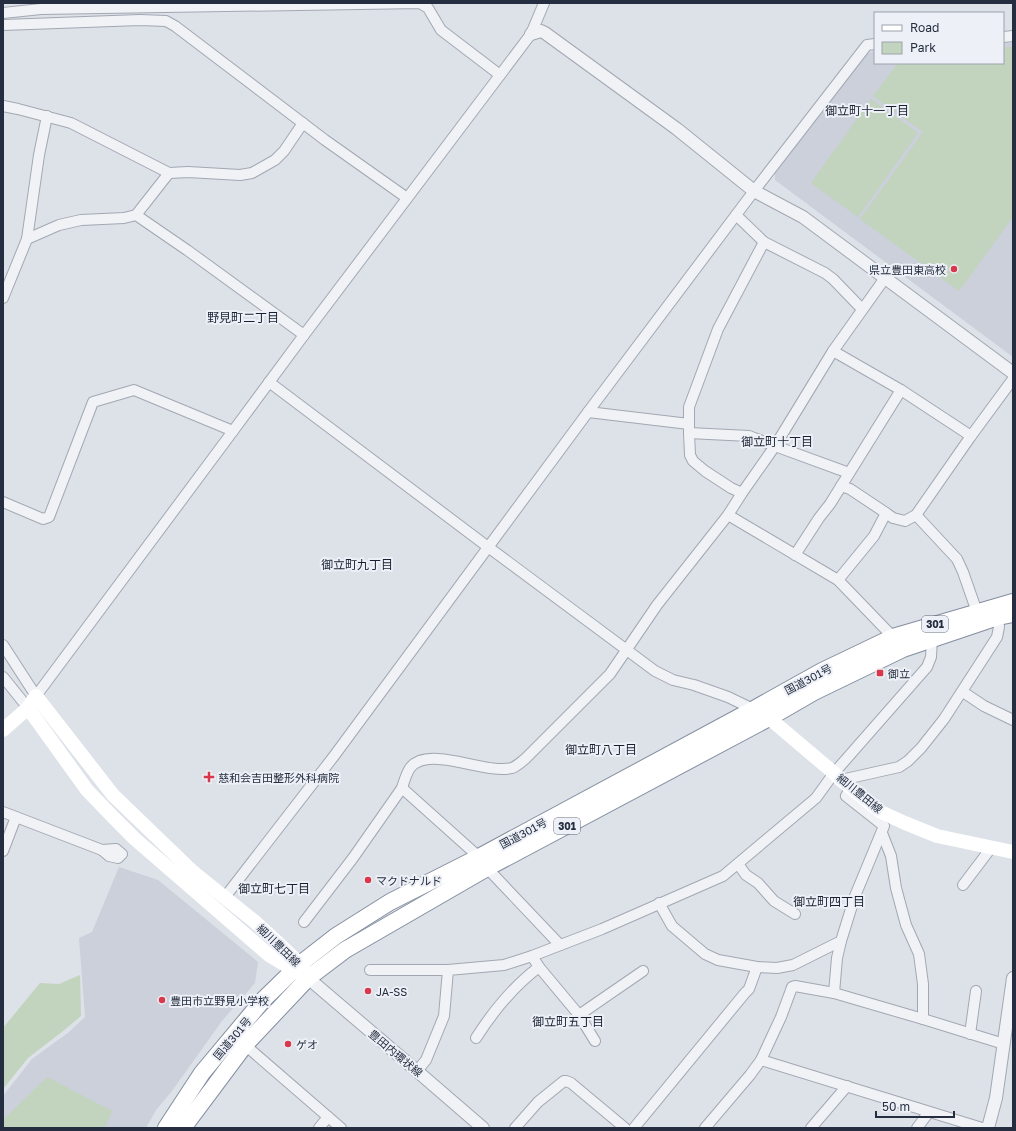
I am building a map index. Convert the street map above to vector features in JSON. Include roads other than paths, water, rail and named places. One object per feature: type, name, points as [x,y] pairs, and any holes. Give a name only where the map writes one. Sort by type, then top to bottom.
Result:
[{"type":"highway","name":"国道301号","points":[[183,1128],[245,1045],[308,978],[345,950],[483,862],[822,671],[893,637],[1013,602]]},
{"type":"highway","name":"国道301号","points":[[166,1128],[202,1073],[263,1000],[297,967],[336,936],[390,902],[483,862],[769,718],[814,692],[903,648],[1005,615]]},
{"type":"main road","points":[[3,730],[28,708],[36,696]]},
{"type":"main road","name":"細川豊田線","points":[[36,696],[113,795],[193,872],[254,921],[308,978]]},
{"type":"main road","name":"細川豊田線","points":[[28,708],[88,790],[135,839],[269,955],[297,967]]},
{"type":"main road","name":"細川豊田線","points":[[769,718],[881,812],[938,836],[1013,852]]},
{"type":"street","points":[[3,12],[42,9],[420,3],[428,8],[441,30],[500,75]]},
{"type":"street","points":[[3,645],[36,696],[304,335],[531,34],[544,3]]},
{"type":"street","points":[[3,25],[140,20],[166,21],[175,26],[303,123],[407,198]]},
{"type":"street","points":[[531,34],[541,31],[545,33],[677,129],[754,191],[803,217],[1013,373]]},
{"type":"street","points":[[225,897],[334,756],[588,412],[754,191],[867,45],[874,44]]},
{"type":"street","points":[[3,106],[18,108],[71,123],[169,173],[188,172],[240,175],[252,173],[275,160],[284,151],[303,123]]},
{"type":"street","points":[[3,298],[6,284],[27,239],[46,116]]},
{"type":"street","points":[[27,239],[59,225],[81,220],[136,216],[169,173]]},
{"type":"street","points":[[736,215],[764,242],[825,273],[862,309]]},
{"type":"street","points":[[136,216],[187,250],[304,335]]},
{"type":"street","points":[[742,493],[731,488],[705,471],[693,461],[690,455],[689,406],[718,329],[764,242]]},
{"type":"street","points":[[304,922],[353,858],[402,788],[410,767],[420,761],[428,759],[442,759],[488,768],[514,768],[525,759],[610,674],[657,605],[728,515],[775,446],[833,351],[885,278]]},
{"type":"street","points":[[833,351],[901,390],[972,436]]},
{"type":"street","points":[[841,486],[850,489],[893,518],[905,521],[916,514],[1013,378]]},
{"type":"street","points":[[269,382],[655,671],[673,680],[694,685],[728,697],[769,718]]},
{"type":"street","points":[[3,502],[44,519],[49,517],[93,402],[134,390],[233,431]]},
{"type":"street","points":[[795,555],[841,486],[901,390]]},
{"type":"street","points":[[588,412],[689,429],[749,436],[849,473]]},
{"type":"street","points":[[838,580],[874,536],[886,513]]},
{"type":"street","points":[[916,514],[957,559],[977,612]]},
{"type":"street","points":[[728,515],[838,580],[893,637]]},
{"type":"street","points":[[842,780],[899,767],[908,761],[921,748],[963,692],[997,637],[999,627],[1005,615]]},
{"type":"street","points":[[370,970],[448,970],[504,965],[532,956],[602,929],[723,876],[816,798],[842,780],[927,667],[931,657],[932,638]]},
{"type":"street","points":[[3,677],[28,708]]},
{"type":"street","points":[[963,692],[984,706],[1013,720]]},
{"type":"street","points":[[834,993],[837,958],[841,941],[855,896],[884,826],[846,796],[842,780]]},
{"type":"street","points":[[402,788],[483,862],[560,945]]},
{"type":"street","points":[[3,812],[102,850]]},
{"type":"street","points":[[3,851],[16,817]]},
{"type":"street","points":[[882,833],[891,856],[896,888],[906,925],[918,954],[923,984],[923,1019]]},
{"type":"street","points":[[963,885],[991,848]]},
{"type":"street","points":[[738,864],[746,875],[758,883],[774,901],[795,914]]},
{"type":"street","points":[[659,903],[672,926],[705,954],[718,960],[757,967],[777,968],[793,965],[841,941]]},
{"type":"street","points":[[532,956],[539,967],[578,1015],[594,1041]]},
{"type":"street","points":[[476,1038],[485,1024],[516,987],[525,977],[539,967]]},
{"type":"street","points":[[634,1128],[749,988],[757,967]]},
{"type":"street","points":[[417,1071],[426,1060],[444,1016],[448,970]]},
{"type":"street","points":[[578,1015],[643,971]]},
{"type":"street","name":"豊田内環状線","points":[[308,978],[482,1128]]},
{"type":"street","points":[[988,1128],[1008,1045],[1013,978]]},
{"type":"street","points":[[705,1128],[750,1076],[761,1060],[781,1017],[792,987],[795,986],[834,993],[1008,1045]]},
{"type":"street","points":[[970,1034],[976,991]]},
{"type":"street","points":[[245,1045],[341,1128]]},
{"type":"street","points":[[761,1060],[982,1128]]},
{"type":"street","points":[[515,1128],[538,1102],[566,1081],[571,1083],[625,1128]]},
{"type":"street","points":[[811,1128],[847,1086]]},
{"type":"street","points":[[917,1128],[929,1112]]},
{"type":"street","points":[[319,1128],[328,1117]]},
{"type":"place","name":"県立豊田東高校","points":[[954,269]]},
{"type":"place","name":"御立","points":[[880,673]]},
{"type":"place","name":"慈和会吉田整形外科病院","points":[[209,777]]},
{"type":"place","name":"マクドナルド","points":[[368,880]]},
{"type":"place","name":"JA-SS","points":[[368,991]]},
{"type":"place","name":"豊田市立野見小学校","points":[[162,1000]]},
{"type":"place","name":"ゲオ","points":[[288,1044]]},
{"type":"district","name":"御立町十一丁目","points":[[867,110]]},
{"type":"district","name":"野見町二丁目","points":[[243,317]]},
{"type":"district","name":"御立町十丁目","points":[[777,441]]},
{"type":"district","name":"御立町九丁目","points":[[357,564]]},
{"type":"district","name":"御立町八丁目","points":[[601,749]]},
{"type":"district","name":"御立町七丁目","points":[[274,888]]},
{"type":"district","name":"御立町四丁目","points":[[829,901]]},
{"type":"district","name":"御立町五丁目","points":[[568,1021]]}]
